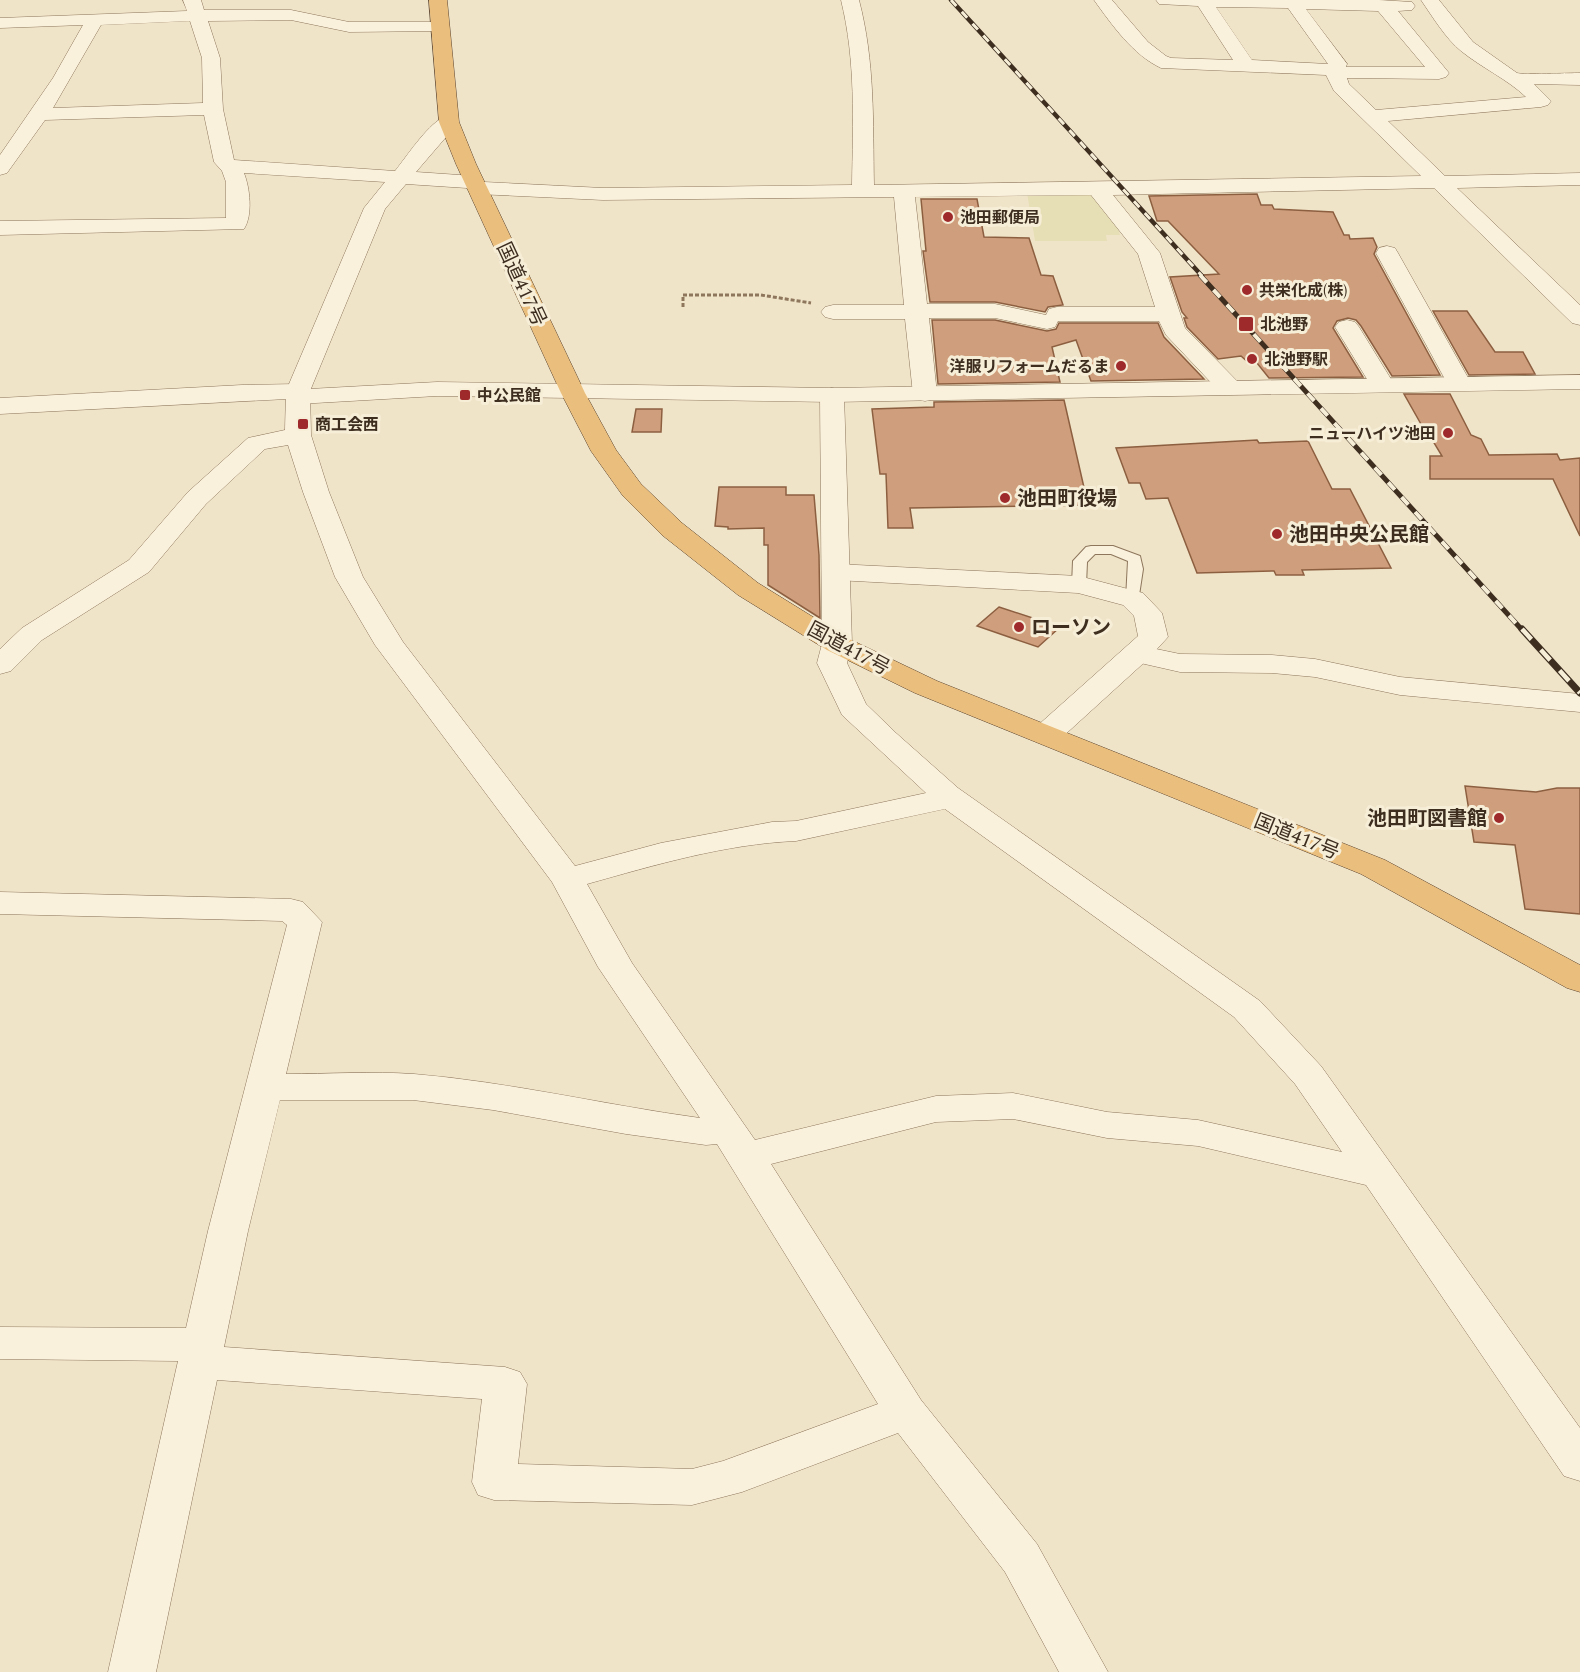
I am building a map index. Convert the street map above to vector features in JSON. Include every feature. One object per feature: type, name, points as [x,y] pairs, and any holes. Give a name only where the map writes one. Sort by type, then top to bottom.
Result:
[{"type":"highway","name":"国道417号","points":[[439,13],[448,122],[476,185],[573,393],[604,451],[632,490],[672,529],[748,590],[837,645],[926,687],[1372,867],[1580,980]]},
{"type":"street","points":[[850,0],[859,29],[863,62],[863,191]]},
{"type":"street","points":[[1103,0],[1144,48],[1159,61],[1168,64],[1335,69],[1354,74],[1439,73],[1384,6]]},
{"type":"street","points":[[1165,0],[1384,6],[1432,4],[1466,46],[1510,77],[1520,81],[1541,101],[1462,110],[1373,116]]},
{"type":"street","points":[[1211,1],[1247,66]]},
{"type":"street","points":[[1293,3],[1338,64],[1335,69],[1341,87],[1580,318]]},
{"type":"street","points":[[0,23],[95,19],[196,8],[291,15],[349,27],[439,13]]},
{"type":"street","points":[[0,228],[236,224],[239,189],[232,168],[224,162],[213,109],[211,58],[196,8]]},
{"type":"street","points":[[0,169],[40,114],[80,50],[95,19]]},
{"type":"street","points":[[1520,81],[1537,78],[1580,79]]},
{"type":"street","points":[[40,114],[213,109]]},
{"type":"street","points":[[448,122],[375,208],[298,394],[298,435],[316,492],[349,577],[390,645],[567,879],[616,967],[737,1143],[906,1412],[1021,1558],[1084,1672]]},
{"type":"street","points":[[232,168],[248,167],[603,194],[1097,189],[1580,179]]},
{"type":"street","points":[[1311,184],[1322,206]]},
{"type":"street","points":[[1210,187],[1220,209]]},
{"type":"street","points":[[1097,189],[1149,253],[1174,330],[1229,387]]},
{"type":"street","points":[[904,191],[925,394]]},
{"type":"street","points":[[1387,254],[1459,383]]},
{"type":"street","points":[[838,312],[995,312],[1052,318],[1169,314]]},
{"type":"street","points":[[1347,327],[1382,384]]},
{"type":"street","points":[[0,406],[242,392],[298,394],[437,389],[573,393],[832,395],[1580,382]]},
{"type":"street","points":[[832,395],[837,645],[832,663],[853,708],[947,795],[1247,1009],[1308,1075],[1490,1331],[1580,1463]]},
{"type":"street","points":[[0,665],[32,634],[139,566],[197,498],[258,443],[298,435]]},
{"type":"street","points":[[836,572],[1079,585],[1133,599],[1148,613],[1153,637],[1047,734]]},
{"type":"street","points":[[1137,654],[1180,663],[1272,664],[1315,668],[1400,686],[1580,703]]},
{"type":"street","points":[[567,879],[661,853],[772,832],[796,831],[932,803],[947,795]]},
{"type":"street","points":[[0,903],[291,910],[304,922],[228,1231],[132,1672]]},
{"type":"street","points":[[265,1087],[413,1087],[493,1097],[626,1121],[706,1132],[737,1143],[936,1109],[1013,1106],[1107,1125],[1198,1133],[1377,1174]]},
{"type":"street","points":[[0,1343],[201,1354],[505,1384],[494,1482],[692,1488],[726,1479],[906,1412]]},
{"type":"lane","points":[[1079,585],[1080,561],[1091,550],[1113,550],[1136,559],[1137,572],[1132,581],[1133,599]]},
{"type":"path","points":[[683,307],[683,295],[761,295],[841,308],[838,312]]},
{"type":"shaded area","points":[[1027,193],[1098,195],[1125,231],[1119,231],[1120,235],[1106,235],[1107,241],[1035,241]]},
{"type":"building","points":[[1257,194],[1261,205],[1272,205],[1274,209],[1333,212],[1344,235],[1349,235],[1350,239],[1373,238],[1377,247],[1374,254],[1440,375],[1392,376],[1361,326],[1356,320],[1348,318],[1337,321],[1333,328],[1363,377],[1269,378],[1257,363],[1250,364],[1241,356],[1218,359],[1187,327],[1184,318],[1187,318],[1182,312],[1170,277],[1219,274],[1168,221],[1157,221],[1149,196]]},
{"type":"building","points":[[921,199],[977,199],[984,237],[1029,238],[1041,275],[1053,276],[1063,305],[1048,307],[1045,312],[995,302],[930,302],[923,251],[926,251]]},
{"type":"building","points":[[1433,311],[1467,311],[1495,352],[1523,352],[1535,374],[1469,375]]},
{"type":"building","points":[[932,320],[995,320],[1047,331],[1056,329],[1059,323],[1158,323],[1164,337],[1204,379],[1091,381],[1076,340],[1052,347],[1060,382],[938,384]]},
{"type":"building","points":[[1404,394],[1450,394],[1471,435],[1481,439],[1489,455],[1557,454],[1560,460],[1580,458],[1580,536],[1553,479],[1430,479],[1430,456],[1442,456],[1430,440]]},
{"type":"building","points":[[1064,400],[1088,505],[910,508],[913,528],[888,528],[886,474],[880,474],[872,409],[934,407],[934,402]]},
{"type":"building","points":[[636,409],[662,409],[661,432],[632,432]]},
{"type":"building","name":"池田中央公民館","points":[[1257,440],[1259,443],[1308,441],[1332,489],[1350,489],[1391,568],[1302,570],[1304,575],[1276,575],[1274,571],[1197,573],[1168,498],[1146,499],[1140,483],[1129,483],[1116,448]]},
{"type":"building","points":[[719,487],[786,487],[786,495],[814,495],[819,555],[820,618],[768,585],[768,545],[764,545],[764,528],[728,529],[728,527],[715,526]]},
{"type":"building","name":"ローソン","points":[[999,607],[1060,627],[1038,647],[977,626]]},
{"type":"building","points":[[1465,786],[1536,792],[1557,788],[1580,788],[1580,914],[1525,909],[1515,845],[1474,842]]},
{"type":"railway","points":[[951,0],[1202,276]]},
{"type":"railway","points":[[1200,275],[1523,631]]},
{"type":"railway","points":[[1522,629],[1580,693]]},
{"type":"place","name":"池田郵便局","points":[[948,217]]},
{"type":"place","name":"共栄化成(株)","points":[[1247,290]]},
{"type":"place","name":"北池野","points":[[1246,324]]},
{"type":"place","name":"北池野駅","points":[[1252,359]]},
{"type":"place","name":"洋服リフォームだるま","points":[[1121,366]]},
{"type":"place","name":"中公民館","points":[[465,395]]},
{"type":"place","name":"商工会西","points":[[303,424]]},
{"type":"place","name":"ニューハイツ池田","points":[[1448,433]]},
{"type":"place","name":"池田町役場","points":[[1005,498]]},
{"type":"place","name":"池田中央公民館","points":[[1277,534]]},
{"type":"place","name":"ローソン","points":[[1019,627]]},
{"type":"place","name":"池田町図書館","points":[[1499,818]]}]
